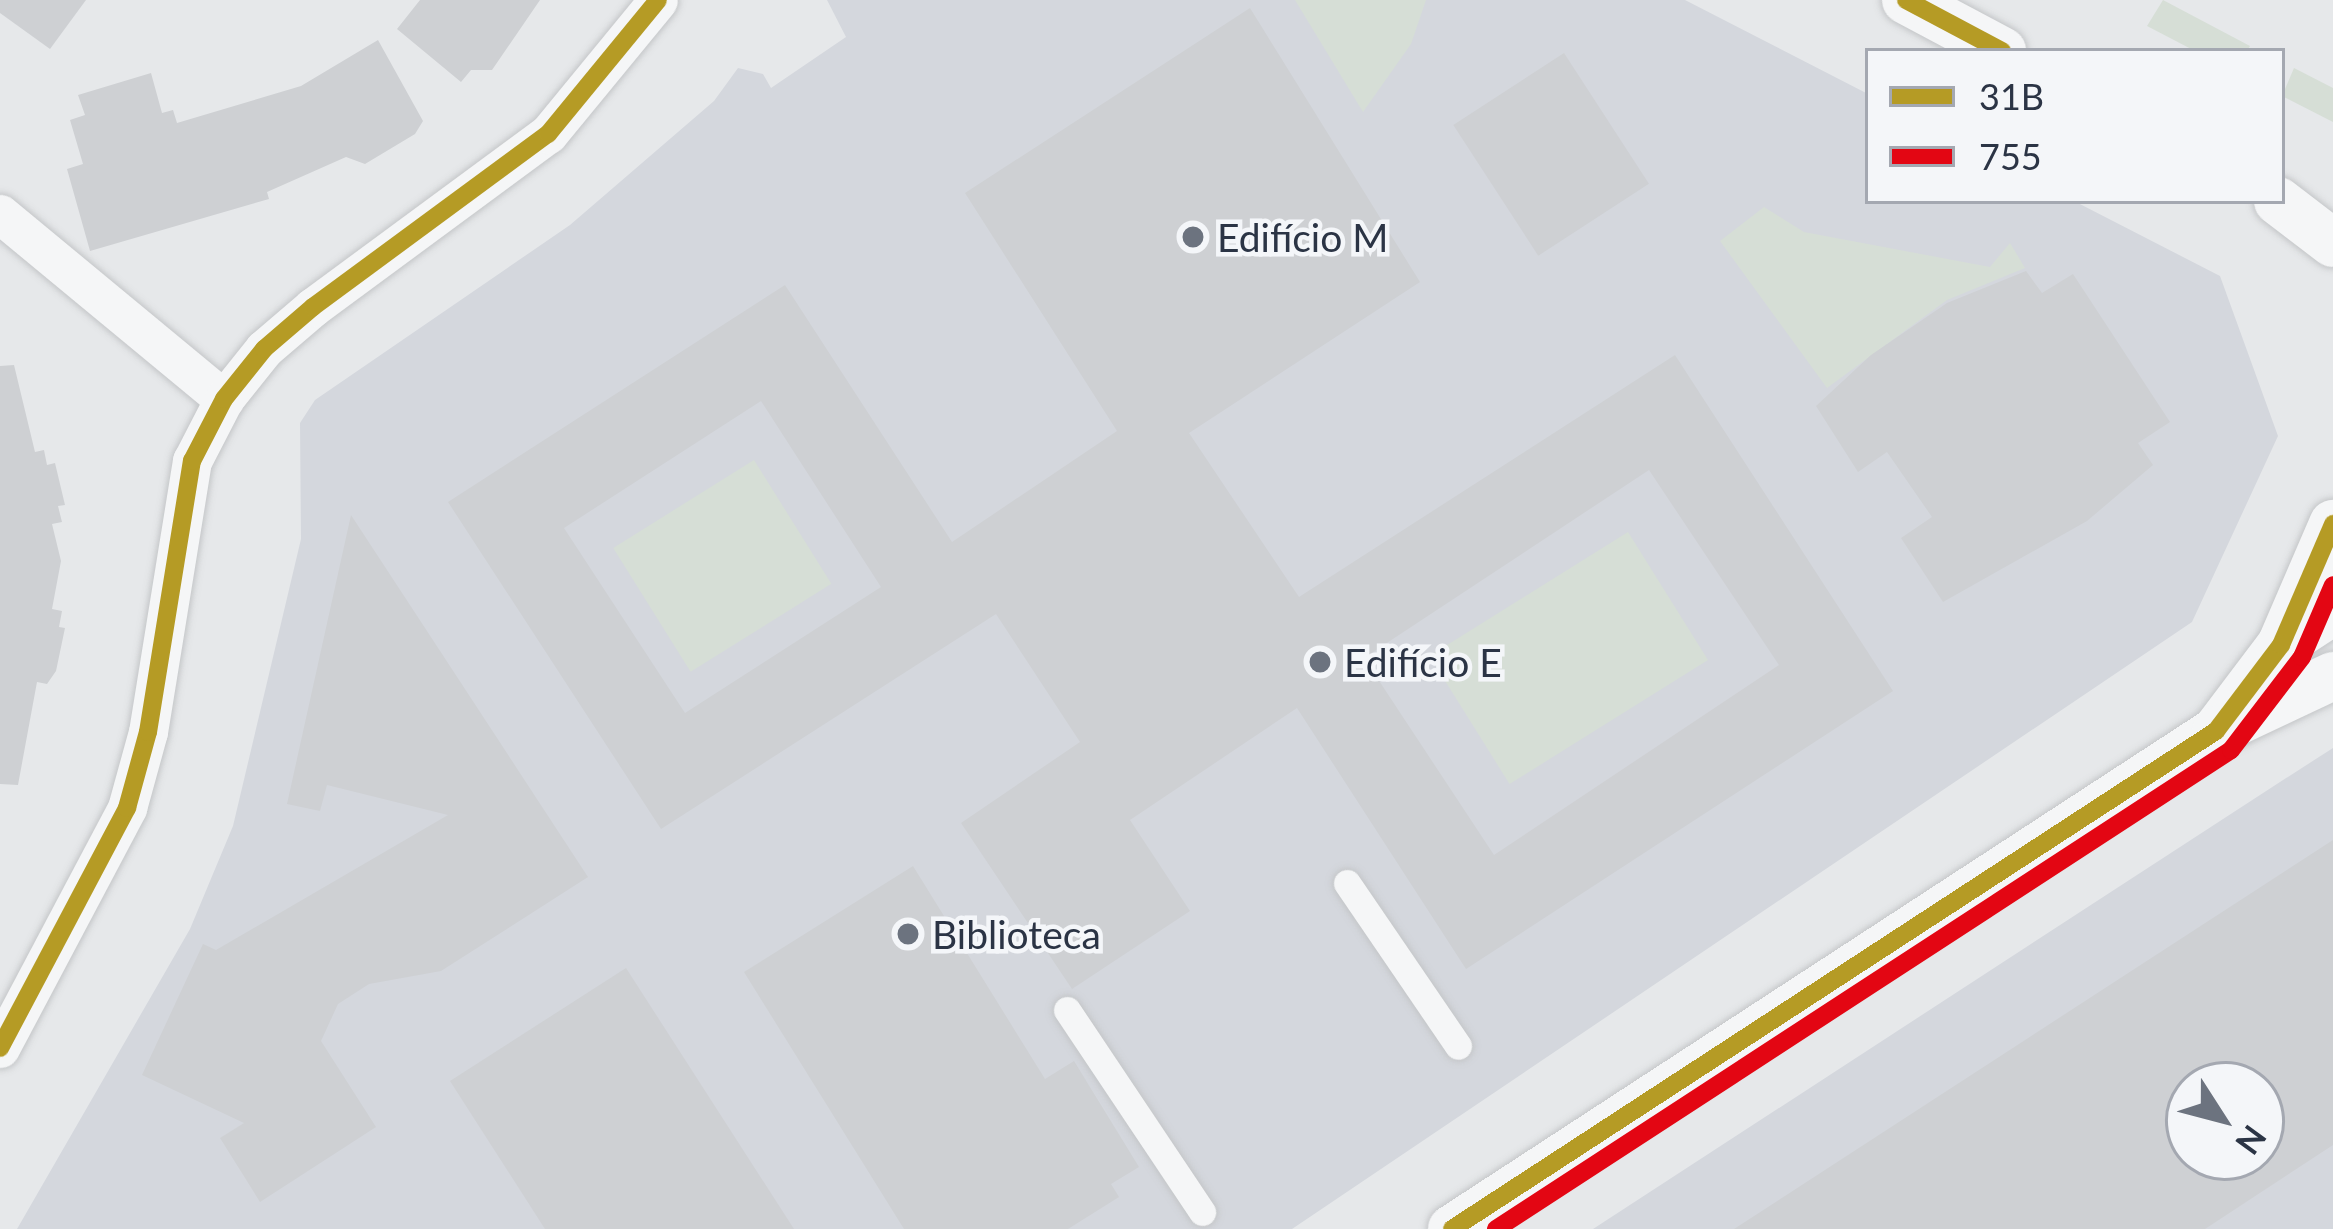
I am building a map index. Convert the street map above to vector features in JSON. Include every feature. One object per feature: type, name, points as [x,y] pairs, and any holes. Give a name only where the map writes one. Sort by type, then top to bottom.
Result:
[{"type":"street","points":[[0,1048],[127,808],[148,732],[192,461],[224,399],[264,349],[314,307],[548,134],[658,0]]},
{"type":"street","points":[[1906,0],[1996,48]]},
{"type":"street","points":[[2285,202],[2333,220]]},
{"type":"street","points":[[2285,204],[2333,243]]},
{"type":"street","points":[[0,214],[224,399]]},
{"type":"street","points":[[2216,730],[2281,645],[2333,524]]},
{"type":"street","points":[[2281,645],[2333,610]]},
{"type":"street","points":[[1452,1229],[2216,730],[2333,676]]},
{"type":"street","points":[[1347,883],[1458,1046]]},
{"type":"street","points":[[1067,1010],[1202,1212]]},
{"type":"shaded area","points":[[827,0],[1685,0],[1865,92],[1865,204],[2080,204],[2220,276],[2278,436],[2192,622],[1292,1229],[17,1229],[190,929],[233,826],[301,539],[300,423],[315,400],[570,225],[714,101],[738,68],[763,74],[771,88],[846,37]]},
{"type":"shaded area","points":[[1295,0],[1426,0],[1411,44],[1363,112]]},
{"type":"shaded area","points":[[2163,0],[2250,46],[2189,48],[2147,26]]},
{"type":"shaded area","points":[[2294,68],[2333,88],[2333,122],[2285,98]]},
{"type":"shaded area","points":[[1764,207],[1804,232],[1990,267],[2010,243],[2025,268],[1947,300],[1827,388],[1720,241]]},
{"type":"shaded area","points":[[754,460],[831,584],[691,672],[613,548]]},
{"type":"shaded area","points":[[1628,532],[1708,660],[1510,784],[1430,656]]},
{"type":"shaded area","points":[[2333,748],[2333,1229],[1593,1229]]},
{"type":"building","points":[[0,0],[86,0],[50,49],[0,13]]},
{"type":"building","points":[[420,0],[540,0],[492,70],[471,70],[461,82],[397,29]]},
{"type":"building","points":[[1250,8],[1420,282],[1189,433],[1299,597],[1675,355],[1893,691],[1466,969],[1297,708],[1130,820],[1190,911],[1072,989],[961,823],[1080,742],[996,614],[661,829],[448,502],[785,285],[952,542],[1117,431],[965,193]],"holes":[[[761,401],[881,587],[685,713],[564,528]],[[1649,470],[1779,665],[1494,855],[1364,658]]]},
{"type":"building","points":[[378,40],[423,121],[415,134],[365,164],[346,157],[267,192],[269,199],[90,251],[67,169],[83,164],[70,120],[85,115],[78,95],[151,73],[162,113],[173,110],[177,123],[301,86]]},
{"type":"building","points":[[1564,53],[1649,184],[1538,256],[1453,125]]},
{"type":"building","points":[[2026,271],[2042,293],[2073,274],[2170,422],[2138,443],[2153,465],[2087,521],[1943,602],[1901,538],[1932,517],[1887,452],[1858,472],[1816,406],[1871,355],[1947,303]]},
{"type":"building","points":[[14,365],[35,452],[44,450],[47,465],[55,463],[65,505],[58,506],[62,522],[52,524],[61,561],[52,609],[62,611],[59,627],[65,628],[56,671],[47,684],[37,682],[18,785],[0,784],[0,366]]},
{"type":"building","points":[[351,515],[588,877],[441,971],[369,984],[338,1004],[321,1041],[376,1127],[260,1202],[220,1138],[244,1123],[142,1075],[203,944],[216,950],[448,815],[327,785],[320,811],[287,804]]},
{"type":"building","points":[[2333,840],[2333,1145],[2285,1176],[2285,1061],[2165,1061],[2165,1181],[2278,1181],[2205,1229],[1734,1229]]},
{"type":"building","points":[[913,866],[1045,1079],[1074,1061],[1139,1167],[1111,1184],[1119,1197],[1068,1229],[904,1229],[744,972]]},
{"type":"building","points":[[626,968],[794,1229],[545,1229],[450,1081]]},
{"type":"transit line","name":"31B","points":[[0,1048],[127,808],[148,732],[192,461],[224,399],[264,349],[313,307],[548,134],[658,0]]},
{"type":"transit line","name":"31B","points":[[1906,0],[1996,48]]},
{"type":"transit line","name":"31B","points":[[1452,1229],[2216,731],[2281,645],[2333,524]]},
{"type":"transit line","name":"755","points":[[1496,1229],[2231,750],[2302,657],[2333,585]]},
{"type":"place","name":"Edifício M","points":[[1193,237]]},
{"type":"place","name":"Edifício E","points":[[1320,662]]},
{"type":"place","name":"Biblioteca","points":[[908,934]]}]
